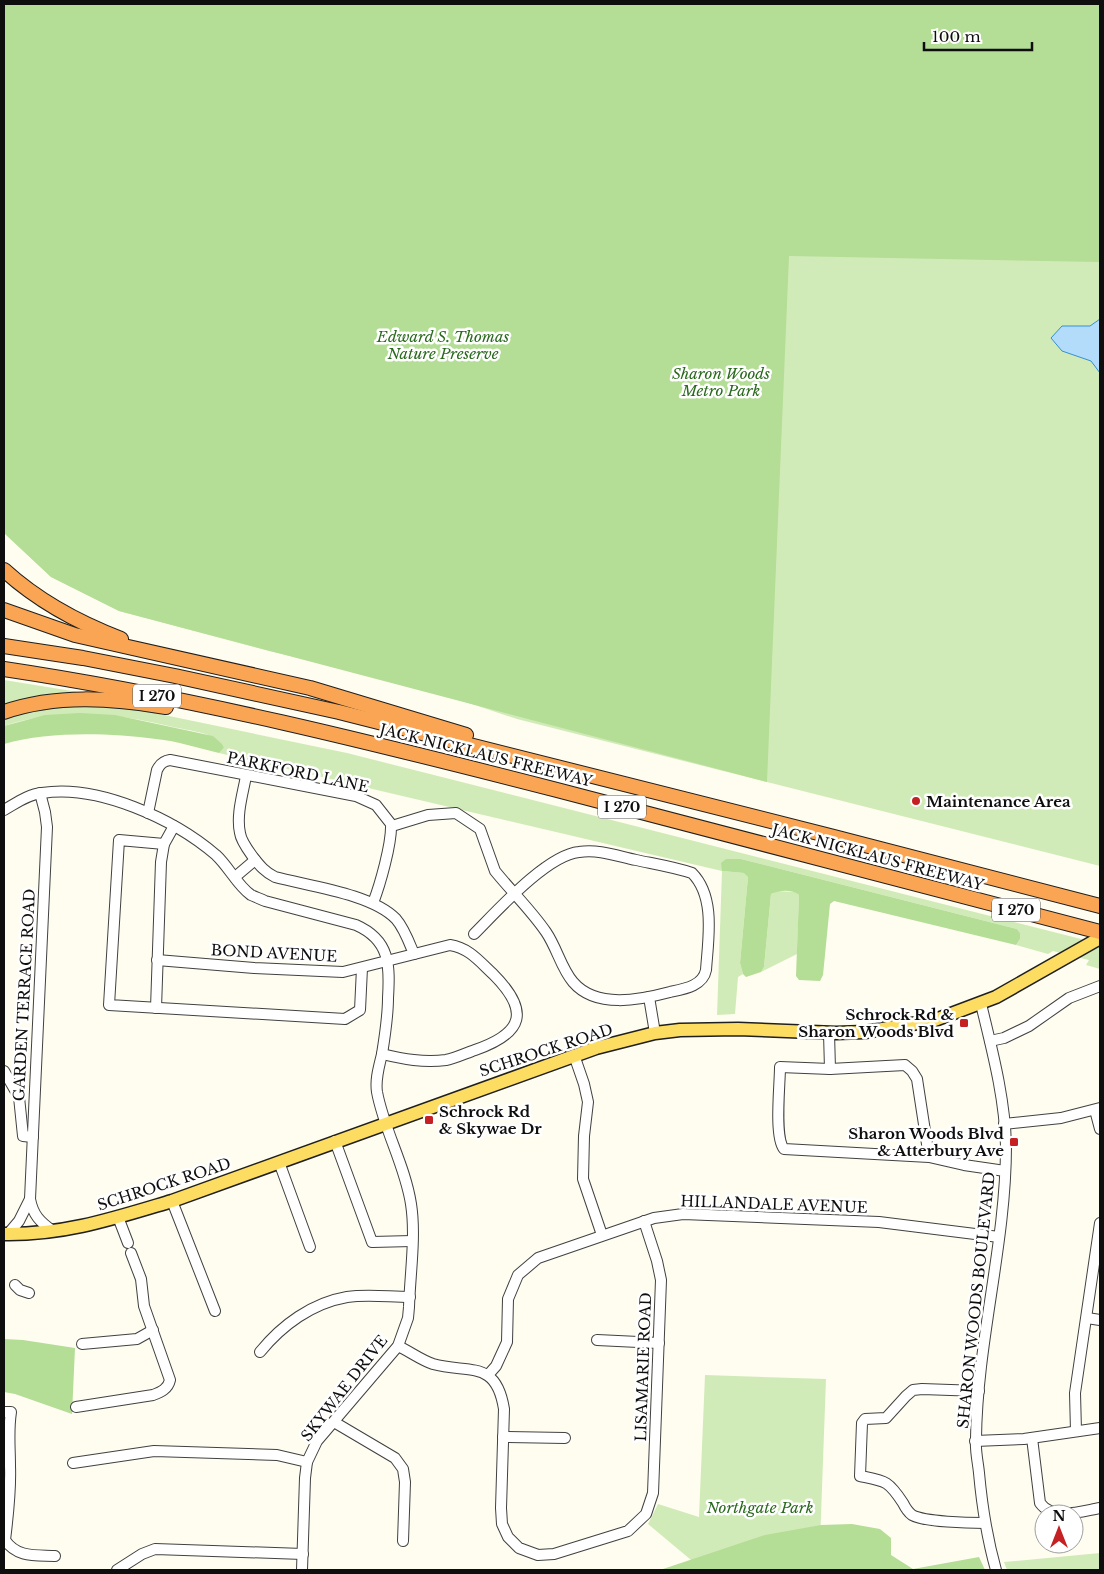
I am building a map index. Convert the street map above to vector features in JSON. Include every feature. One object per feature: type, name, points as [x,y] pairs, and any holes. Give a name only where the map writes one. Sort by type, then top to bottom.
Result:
[{"type":"highway","points":[[4,570],[16,582],[39,598],[76,619],[133,643],[186,660]]},
{"type":"highway","points":[[4,610],[75,635],[268,678],[357,701],[478,739],[556,767]]},
{"type":"highway","name":"JACK NICKLAUS FREEWAY","points":[[4,646],[83,658],[269,695],[1100,906]]},
{"type":"highway","name":"JACK NICKLAUS FREEWAY","points":[[4,669],[153,695],[310,729],[468,767],[1100,932]]},
{"type":"highway","points":[[4,712],[17,707],[53,701],[111,700],[150,704],[310,729]]},
{"type":"main road","name":"SCHROCK ROAD","points":[[6,1234],[70,1230],[172,1201],[574,1055],[655,1033],[680,1030],[738,1029],[829,1033],[865,1032],[935,1020],[981,1004],[1020,985],[1100,938]]},
{"type":"street","name":"PARKFORD LANE","points":[[148,813],[157,770],[164,761],[170,760],[356,796],[376,805],[392,826]]},
{"type":"street","points":[[246,776],[239,816],[240,834],[248,850],[267,874],[275,878],[363,899],[373,904],[396,920],[409,940],[414,954]]},
{"type":"street","points":[[4,810],[40,793],[71,791],[101,797],[148,813],[187,833],[217,856],[251,895],[265,901],[364,928],[382,945],[388,961],[450,945],[460,947],[472,954],[505,986],[512,996],[517,1011],[515,1026],[505,1038],[491,1045],[447,1060],[410,1060],[382,1054]]},
{"type":"street","name":"GARDEN TERRACE ROAD","points":[[40,793],[46,812],[47,827],[30,1199],[32,1210],[39,1221],[52,1231]]},
{"type":"street","points":[[373,904],[392,826],[428,815],[456,813],[480,829],[495,871],[516,893],[534,914],[551,940],[572,981],[583,992],[597,998],[626,1001],[690,987],[701,981],[705,976],[709,910],[697,878],[692,874],[602,852],[578,852],[555,860],[516,893],[474,934]]},
{"type":"street","points":[[156,1008],[161,862],[164,844],[174,826]]},
{"type":"street","points":[[164,844],[119,840],[108,1005],[345,1019],[360,1010],[362,968]]},
{"type":"street","points":[[235,878],[255,860]]},
{"type":"street","name":"BOND AVENUE","points":[[157,960],[343,972],[388,961]]},
{"type":"street","name":"SKYWAE DRIVE","points":[[302,1570],[307,1462],[317,1441],[398,1346],[408,1318],[412,1241],[411,1204],[376,1084],[387,1025],[390,974],[388,961]]},
{"type":"street","points":[[990,1041],[1004,1038],[1029,1026],[1069,998],[1100,986]]},
{"type":"street","points":[[649,997],[655,1033]]},
{"type":"street","name":"SHARON WOODS BOULEVARD","points":[[981,1004],[990,1041],[1004,1124],[1005,1171],[1003,1208],[979,1391],[976,1440],[985,1522],[996,1570]]},
{"type":"street","points":[[829,1033],[830,1069]]},
{"type":"street","points":[[574,1055],[588,1102],[584,1136],[583,1179],[602,1235]]},
{"type":"street","points":[[929,1157],[917,1079],[912,1071],[904,1066],[830,1069],[780,1067],[778,1133],[779,1141],[784,1149],[929,1157],[964,1165],[1005,1171]]},
{"type":"street","points":[[4,1071],[19,1097],[23,1136],[32,1137]]},
{"type":"street","points":[[1004,1124],[1062,1118],[1098,1109],[1100,1129]]},
{"type":"street","points":[[335,1141],[372,1242],[412,1241]]},
{"type":"street","points":[[278,1162],[310,1247]]},
{"type":"street","name":"GARDEN TERRACE ROAD","points":[[6,1234],[20,1220],[30,1199]]},
{"type":"street","points":[[172,1201],[215,1311]]},
{"type":"street","name":"HILLANDALE AVENUE","points":[[488,1375],[496,1366],[507,1342],[508,1300],[518,1275],[538,1258],[654,1218],[683,1214],[870,1222],[928,1227],[999,1237]]},
{"type":"street","points":[[76,1407],[153,1395],[163,1391],[170,1380],[144,1306],[140,1278],[118,1217]]},
{"type":"street","name":"LISAMARIE ROAD","points":[[503,1437],[500,1508],[502,1524],[508,1537],[519,1548],[538,1555],[554,1554],[628,1531],[646,1514],[653,1493],[661,1280],[658,1261],[644,1222]]},
{"type":"street","points":[[1076,1431],[1075,1393],[1100,1223]]},
{"type":"street","points":[[15,1285],[20,1290],[30,1293]]},
{"type":"street","points":[[260,1352],[286,1325],[329,1302],[347,1297],[410,1297]]},
{"type":"street","points":[[1087,1318],[1100,1320]]},
{"type":"street","points":[[82,1344],[137,1339],[148,1335],[153,1330]]},
{"type":"street","points":[[597,1340],[659,1343]]},
{"type":"street","points":[[398,1346],[431,1363],[472,1369],[488,1375],[502,1396],[504,1409],[503,1437],[565,1438]]},
{"type":"street","points":[[979,1391],[913,1390],[886,1418],[865,1419],[862,1423],[860,1476],[880,1479],[892,1487],[909,1512],[916,1517],[961,1523],[985,1522]]},
{"type":"street","points":[[8,1412],[10,1467],[5,1540],[11,1549],[22,1554],[55,1556]]},
{"type":"street","points":[[334,1422],[395,1458],[403,1469],[405,1482],[403,1541]]},
{"type":"street","points":[[976,1440],[1032,1438],[1100,1428]]},
{"type":"street","points":[[1032,1438],[1040,1504],[1044,1509],[1051,1512],[1066,1513],[1100,1508]]},
{"type":"street","points":[[72,1463],[154,1450],[277,1455],[307,1462]]},
{"type":"street","points":[[117,1570],[142,1554],[154,1549],[303,1554]]},
{"type":"green space","name":"Edward S. Thomas Nature Preserve","points":[[4,4],[1100,4],[1100,866],[517,719],[409,683],[269,651],[119,611],[51,577],[4,533]]},
{"type":"green space","name":"Edward S. Thomas Nature Preserve","points":[[4,4],[1100,4],[1100,262],[789,256],[767,782],[119,611],[51,577],[4,533]]},
{"type":"green space","points":[[4,680],[78,692],[78,695],[4,707]]},
{"type":"green space","points":[[82,703],[145,711],[347,753],[1085,940],[1100,944],[1100,969],[1086,965],[1089,960],[1053,951],[1048,954],[1016,945],[1020,939],[1020,933],[1017,929],[741,859],[726,859],[722,871],[219,753],[224,748],[214,738],[194,731],[130,718],[88,714],[46,716],[4,726],[4,715]]},
{"type":"green space","points":[[80,713],[115,715],[213,736],[224,748],[219,753],[164,740],[79,734],[40,737],[4,744],[4,726],[45,715]]},
{"type":"green space","points":[[726,859],[741,859],[1017,929],[1020,933],[1020,939],[1016,945],[834,901],[830,904],[823,975],[820,981],[799,980],[796,976],[799,895],[789,891],[782,891],[771,894],[764,967],[761,972],[746,977],[743,974],[740,963],[748,877],[744,873],[722,871],[721,863]]},
{"type":"green space","points":[[722,871],[745,873],[748,877],[740,963],[743,974],[738,977],[735,1014],[717,1015]]},
{"type":"green space","points":[[777,891],[795,892],[799,895],[797,954],[761,972],[764,967],[771,894]]},
{"type":"green space","points":[[4,1339],[75,1348],[72,1414],[4,1392]]},
{"type":"green space","name":"Northgate Park","points":[[705,1375],[826,1379],[819,1570],[697,1565],[648,1524],[658,1504],[699,1517]]},
{"type":"green space","points":[[852,1524],[880,1529],[891,1538],[891,1555],[913,1569],[979,1557],[985,1570],[660,1570],[765,1535],[821,1525]]},
{"type":"green space","points":[[1100,1553],[1100,1570],[1007,1570],[1004,1562]]},
{"type":"water","points":[[1100,319],[1100,373],[1091,361],[1062,351],[1051,338],[1062,326],[1090,326]]},
{"type":"place","name":"Maintenance Area","points":[[916,801]]},
{"type":"place","name":"Schrock Rd & Sharon Woods Blvd","points":[[964,1023]]},
{"type":"place","name":"Schrock Rd & Skywae Dr","points":[[429,1120]]},
{"type":"place","name":"Sharon Woods Blvd & Atterbury Ave","points":[[1014,1142]]},
{"type":"park label","name":"Sharon Woods Metro Park","points":[[721,382]]}]
